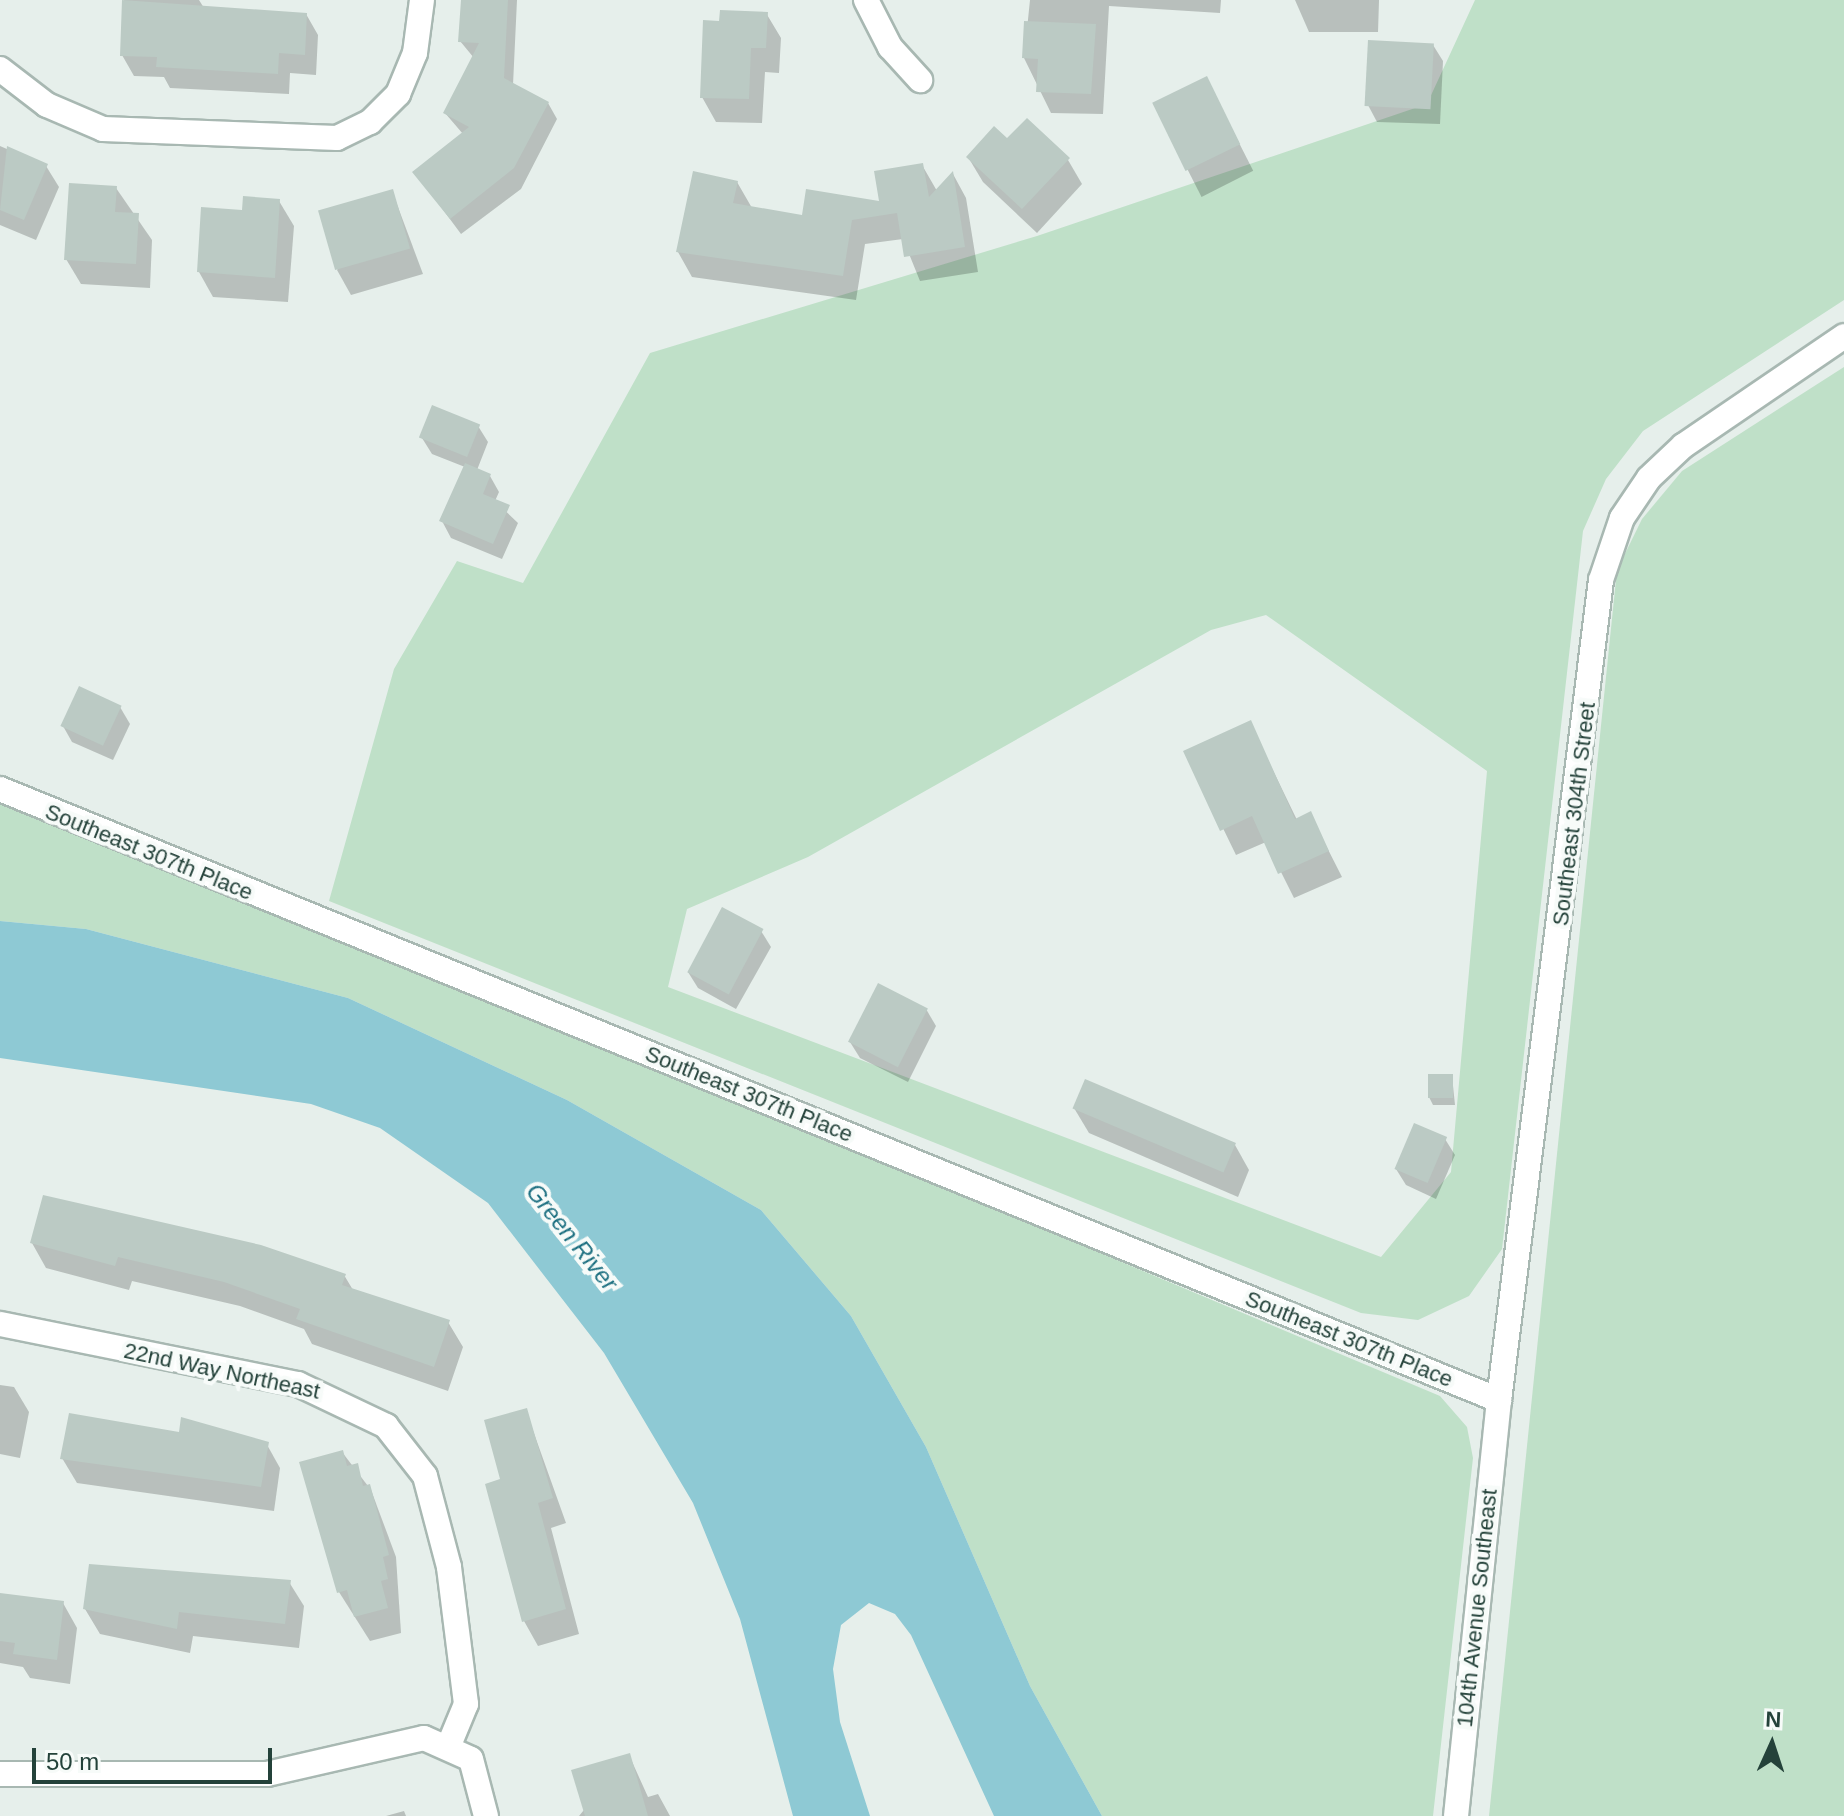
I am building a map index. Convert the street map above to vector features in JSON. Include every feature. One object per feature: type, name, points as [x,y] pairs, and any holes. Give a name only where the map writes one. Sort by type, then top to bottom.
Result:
[{"type":"street","points":[[0,69],[47,105],[103,129],[267,140],[324,140],[370,122],[407,77],[422,0]]},
{"type":"street","points":[[866,0],[890,47],[920,80]]},
{"type":"street","name":"Southeast 304th Street","points":[[1499,1400],[1601,580],[1622,518],[1649,478],[1683,446],[1844,336]]},
{"type":"street","name":"Southeast 307th Place","points":[[0,789],[1499,1400]]},
{"type":"street","name":"22nd Way Northeast","points":[[0,1324],[298,1384],[386,1426],[425,1476],[449,1567],[466,1704],[449,1745]]},
{"type":"street","name":"104th Avenue Southeast","points":[[1456,1816],[1499,1400]]},
{"type":"street","points":[[0,1774],[267,1774],[424,1738],[449,1745],[471,1759],[486,1816]]},
{"type":"green space","points":[[1475,0],[1844,0],[1844,300],[1643,431],[1606,479],[1583,531],[1502,1249],[1469,1296],[1418,1320],[1361,1313],[329,901],[394,669],[457,561],[523,583],[650,353],[1037,236],[1427,104]],"holes":[[[1266,615],[1487,771],[1451,1172],[1381,1257],[668,987],[687,909],[808,857],[1211,630]]]},
{"type":"green space","points":[[1844,367],[1844,1816],[1489,1816],[1617,570],[1642,519],[1682,471]]},
{"type":"green space","points":[[0,790],[1440,1396],[1467,1427],[1473,1458],[1433,1816],[1102,1816],[1030,1686],[926,1447],[851,1316],[761,1210],[567,1100],[348,998],[86,929],[0,921]]},
{"type":"water","name":"Green River","points":[[0,921],[86,929],[348,998],[567,1100],[761,1210],[851,1316],[926,1447],[1030,1686],[1102,1816],[994,1816],[911,1635],[895,1614],[869,1603],[841,1625],[833,1669],[840,1722],[870,1816],[793,1816],[740,1619],[693,1503],[604,1353],[488,1203],[380,1128],[311,1104],[0,1058]]},
{"type":"building","points":[[122,0],[307,13],[305,55],[279,53],[278,74],[156,67],[157,57],[120,56]]},
{"type":"building","points":[[461,0],[508,0],[504,78],[549,102],[514,168],[450,219],[412,172],[469,127],[443,113],[479,43],[458,42]]},
{"type":"building","points":[[720,10],[768,12],[766,48],[751,48],[749,99],[700,98],[703,20],[719,21]]},
{"type":"building","points":[[1024,21],[1096,24],[1091,94],[1036,92],[1038,59],[1022,58]]},
{"type":"building","points":[[1368,40],[1434,43],[1430,109],[1365,106]]},
{"type":"building","points":[[1207,76],[1240,144],[1185,171],[1152,103]]},
{"type":"building","points":[[1027,118],[1070,158],[1022,209],[966,157],[994,126],[1007,138]]},
{"type":"building","points":[[7,146],[48,164],[24,220],[0,210]]},
{"type":"building","points":[[923,163],[929,197],[953,171],[965,247],[904,257],[897,213],[852,220],[843,276],[676,252],[693,171],[738,181],[733,203],[802,215],[806,189],[879,201],[874,171]]},
{"type":"building","points":[[69,183],[117,186],[115,212],[139,213],[136,264],[64,260]]},
{"type":"building","points":[[393,189],[410,249],[335,270],[318,210]]},
{"type":"building","points":[[243,196],[280,199],[275,278],[197,272],[201,207],[242,210]]},
{"type":"building","points":[[432,405],[480,424],[467,457],[419,437]]},
{"type":"building","points":[[465,463],[491,474],[483,494],[510,505],[493,544],[439,521]]},
{"type":"building","points":[[79,686],[122,706],[103,746],[60,726]]},
{"type":"building","points":[[1251,720],[1295,819],[1311,811],[1329,851],[1278,874],[1252,816],[1220,831],[1183,751]]},
{"type":"building","points":[[722,907],[763,929],[729,994],[687,972]]},
{"type":"building","points":[[878,983],[928,1008],[898,1067],[848,1042]]},
{"type":"building","points":[[1428,1074],[1453,1074],[1453,1098],[1428,1098]]},
{"type":"building","points":[[1085,1079],[1236,1143],[1223,1173],[1072,1108]]},
{"type":"building","points":[[1414,1123],[1447,1137],[1428,1183],[1394,1169]]},
{"type":"building","points":[[43,1195],[261,1245],[346,1274],[342,1285],[450,1320],[434,1367],[296,1319],[300,1309],[224,1282],[118,1257],[115,1266],[30,1243]]},
{"type":"building","points":[[527,1408],[553,1498],[538,1503],[566,1609],[522,1622],[485,1484],[500,1479],[484,1420]]},
{"type":"building","points":[[69,1413],[179,1432],[181,1417],[269,1442],[261,1487],[60,1459]]},
{"type":"building","points":[[343,1450],[347,1466],[358,1463],[363,1486],[370,1484],[389,1555],[383,1557],[388,1579],[381,1581],[388,1608],[354,1617],[347,1590],[337,1593],[299,1462]]},
{"type":"building","points":[[89,1564],[291,1580],[285,1624],[179,1612],[177,1629],[83,1609]]},
{"type":"building","points":[[0,1593],[64,1601],[57,1660],[13,1654],[15,1643],[0,1641]]},
{"type":"building","points":[[630,1753],[648,1816],[585,1816],[571,1770]]}]
